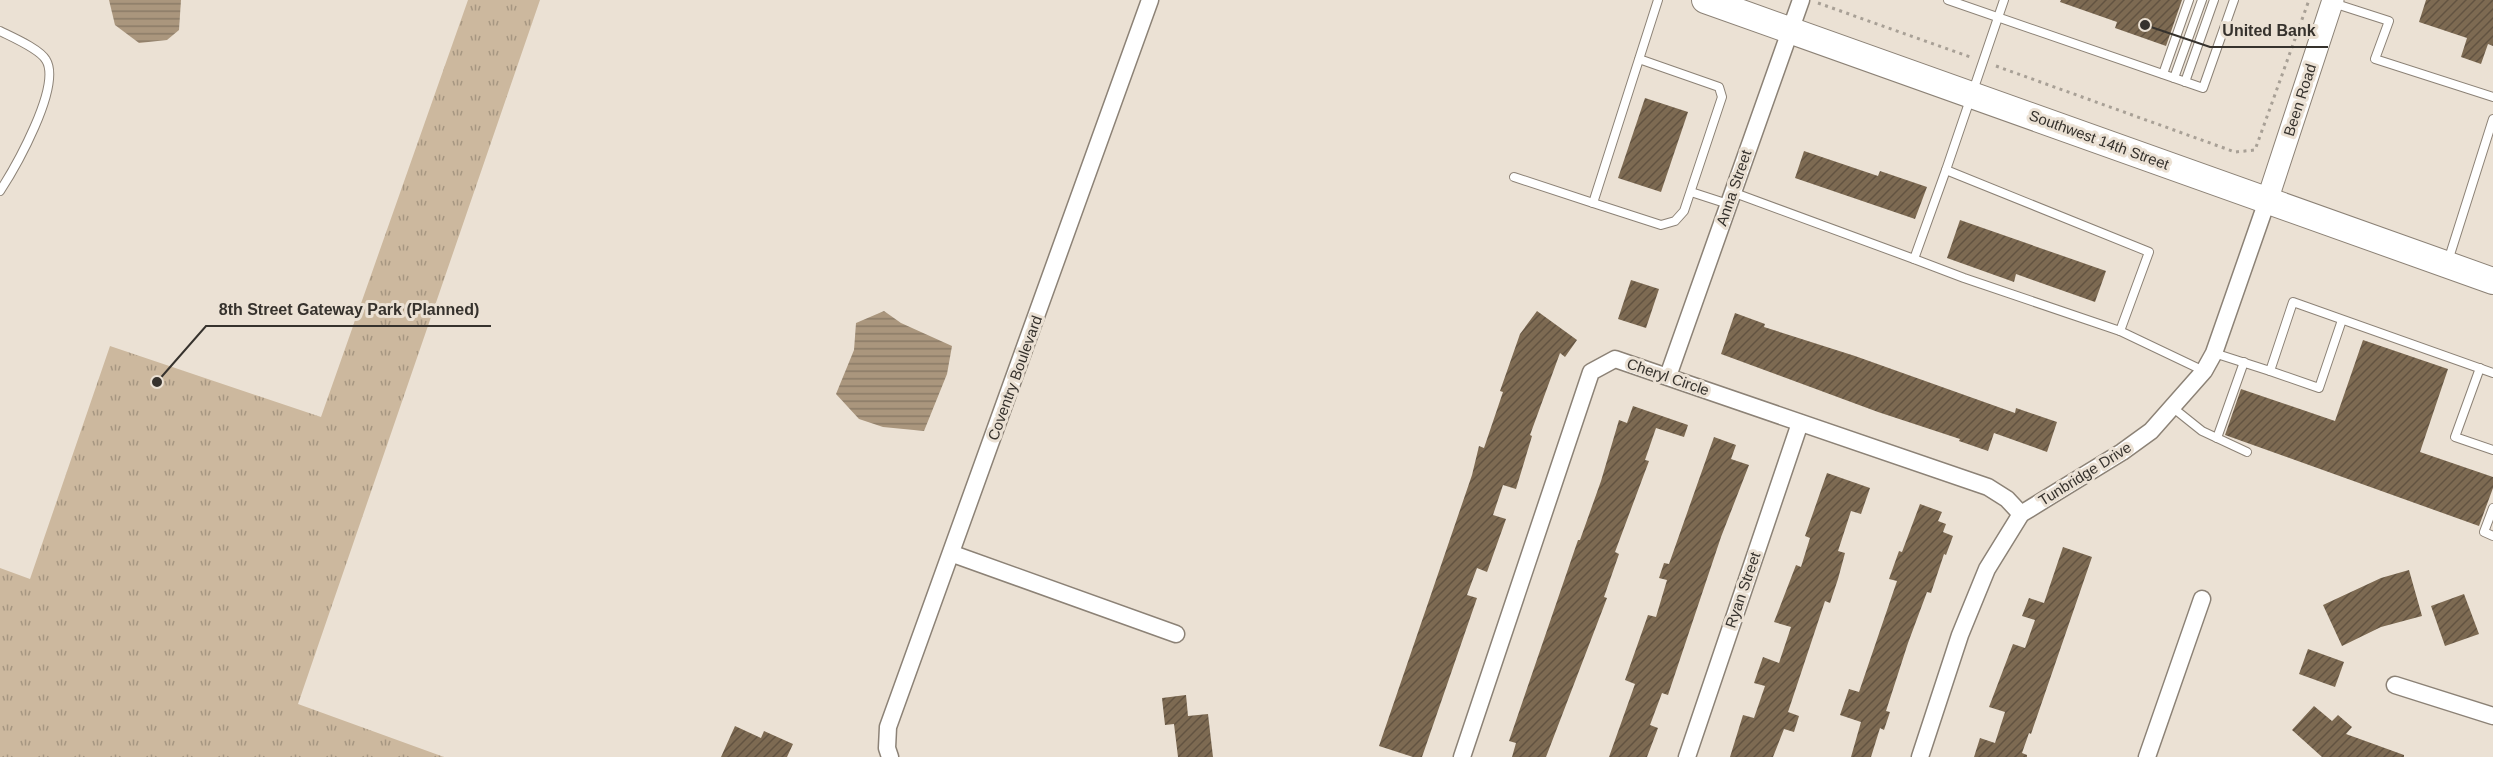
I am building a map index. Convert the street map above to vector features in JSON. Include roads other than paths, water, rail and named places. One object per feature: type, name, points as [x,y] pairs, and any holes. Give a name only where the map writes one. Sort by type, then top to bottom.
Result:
[{"type":"main road","name":"Southwest 14th Street","points":[[1705,0],[2493,281]]},
{"type":"street","name":"Coventry Boulevard","points":[[890,757],[887,748],[888,727],[953,554],[1150,0]]},
{"type":"street","name":"Anna Street","points":[[1668,376],[1791,30],[1808,1]]},
{"type":"street","name":"Been Road","points":[[2267,201],[2329,1]]},
{"type":"street","name":"Tunbridge Drive","points":[[1920,757],[1960,635],[1982,580],[2021,514],[2122,452],[2151,431],[2204,371],[2214,353],[2267,201]]},
{"type":"street","name":"Cheryl Circle","points":[[1462,757],[1591,372],[1615,359],[1988,487],[2007,499],[2021,514]]},
{"type":"street","name":"Ryan Street","points":[[1687,757],[1800,423]]},
{"type":"street","points":[[953,554],[1176,634]]},
{"type":"street","points":[[2147,757],[2202,598]]},
{"type":"street","points":[[2395,685],[2493,716]]},
{"type":"lane","points":[[1593,203],[1658,0]]},
{"type":"lane","points":[[1948,0],[2203,88],[2234,0]]},
{"type":"lane","points":[[1914,259],[2004,0]]},
{"type":"lane","points":[[2163,74],[2189,0]]},
{"type":"lane","points":[[2174,78],[2202,0]]},
{"type":"lane","points":[[2185,82],[2214,0]]},
{"type":"lane","points":[[2329,1],[2389,21],[2375,60],[2493,97]]},
{"type":"lane","points":[[0,31],[46,58],[51,72],[48,91],[35,126],[0,191]]},
{"type":"lane","points":[[1514,177],[1661,225],[1675,221],[1684,211],[1722,97],[1719,87],[1639,59]]},
{"type":"lane","points":[[2447,264],[2493,119]]},
{"type":"lane","points":[[1946,170],[2149,252],[2120,331]]},
{"type":"lane","points":[[1691,192],[1730,198],[1914,259],[2120,331],[2204,371]]},
{"type":"lane","points":[[2270,371],[2293,303],[2493,373]]},
{"type":"lane","points":[[2214,353],[2319,388],[2342,320]]},
{"type":"lane","points":[[2217,438],[2244,362]]},
{"type":"lane","points":[[2480,368],[2455,437],[2493,450]]},
{"type":"lane","points":[[2172,407],[2202,431],[2247,452]]},
{"type":"lane","points":[[2493,508],[2484,532],[2493,536]]},
{"type":"place","name":"United Bank","points":[[2145,25]]},
{"type":"place","name":"8th Street Gateway Park (Planned)","points":[[157,382]]}]
